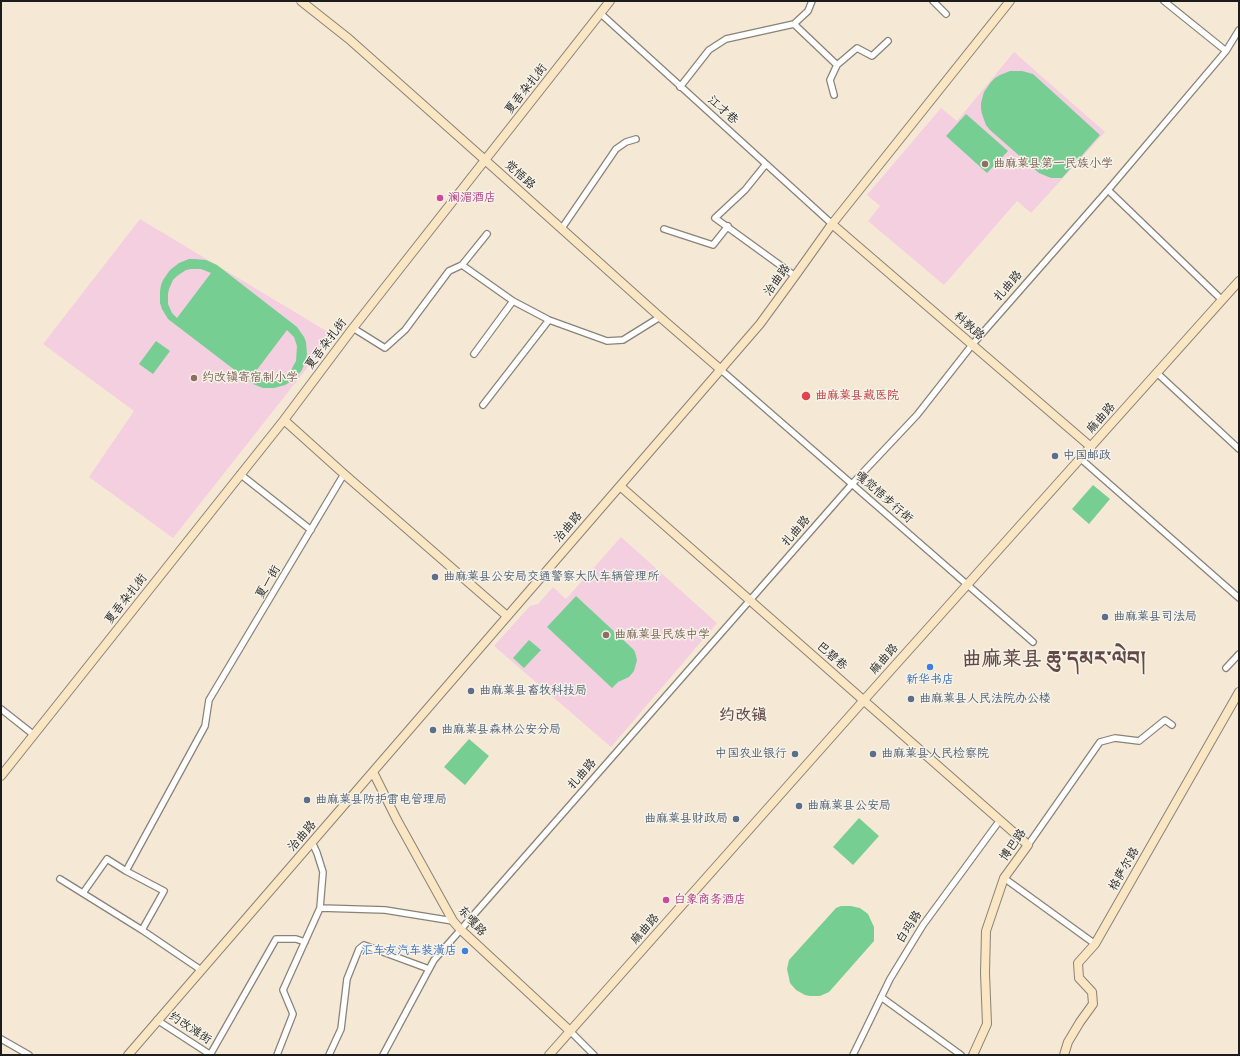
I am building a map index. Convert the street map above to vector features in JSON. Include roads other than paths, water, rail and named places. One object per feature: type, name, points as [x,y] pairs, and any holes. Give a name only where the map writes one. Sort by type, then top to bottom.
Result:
[{"type":"main road","name":"觉悟路","points":[[301,1],[349,39],[720,369]]},
{"type":"main road","name":"夏吾杂扎街","points":[[1,776],[284,420],[353,328],[610,1]]},
{"type":"main road","name":"治曲路","points":[[128,1055],[760,324],[832,224],[1010,1]]},
{"type":"main road","name":"科教路","points":[[832,224],[1091,447]]},
{"type":"main road","name":"麻曲路","points":[[549,1055],[1239,281]]},
{"type":"main road","points":[[284,420],[507,616]]},
{"type":"main road","name":"巴碧巷","points":[[620,486],[1028,845]]},
{"type":"main road","name":"格萨尔路","points":[[1064,1055],[1068,1042],[1093,1004],[1092,992],[1079,978],[1078,963],[1095,944],[1239,692]]},
{"type":"main road","name":"东嘎路","points":[[373,772],[397,820],[453,921],[570,1031]]},
{"type":"main road","name":"博巴路","points":[[973,1055],[987,1024],[985,973],[986,931],[1004,878],[1028,845]]},
{"type":"street","points":[[680,87],[709,50],[726,39],[794,24],[808,12],[812,1]]},
{"type":"street","points":[[933,1],[946,14]]},
{"type":"street","points":[[1164,1],[1226,51]]},
{"type":"street","name":"江才巷","points":[[600,13],[832,224]]},
{"type":"street","points":[[794,24],[838,65]]},
{"type":"street","name":"扎曲路","points":[[383,1055],[434,960],[749,600],[852,484],[917,414],[972,345],[1108,190],[1226,51],[1239,30]]},
{"type":"street","points":[[834,95],[830,80],[838,65],[857,48],[872,56],[888,40]]},
{"type":"street","points":[[562,228],[616,149],[626,142],[636,139]]},
{"type":"street","points":[[766,164],[745,190],[715,218],[795,276]]},
{"type":"street","points":[[1108,190],[1222,300]]},
{"type":"street","points":[[664,228],[714,245],[728,226]]},
{"type":"street","points":[[353,328],[385,348],[405,330],[450,271],[462,265],[487,234]]},
{"type":"street","points":[[462,265],[513,302],[549,320],[607,341],[623,340],[660,317]]},
{"type":"street","points":[[474,354],[513,302]]},
{"type":"street","points":[[483,405],[549,320]]},
{"type":"street","name":"嘎觉悟步行街","points":[[720,369],[1033,642]]},
{"type":"street","points":[[1157,373],[1239,449]]},
{"type":"street","points":[[1081,459],[1239,598]]},
{"type":"street","points":[[240,474],[311,530]]},
{"type":"street","name":"夏一街","points":[[126,871],[205,726],[210,700],[344,474]]},
{"type":"street","points":[[1226,668],[1239,654]]},
{"type":"street","points":[[1,709],[34,735]]},
{"type":"street","name":"博巴路","points":[[1028,845],[1100,742],[1115,738],[1140,741],[1165,720],[1172,725]]},
{"type":"street","name":"白玛路","points":[[853,1055],[890,979],[922,925],[1000,820]]},
{"type":"street","points":[[277,1055],[293,1014],[283,990],[320,908],[323,872],[312,842]]},
{"type":"street","points":[[83,893],[107,859],[164,891],[142,930]]},
{"type":"street","points":[[60,878],[142,930],[201,970]]},
{"type":"street","points":[[1004,878],[1095,944]]},
{"type":"street","points":[[320,908],[386,910],[453,921]]},
{"type":"street","points":[[210,1055],[276,939],[296,939],[305,942]]},
{"type":"street","points":[[329,1055],[341,1029],[347,979],[359,949],[364,945],[429,969]]},
{"type":"street","points":[[881,997],[961,1055]]},
{"type":"street","name":"约改滩街","points":[[158,1020],[210,1055]]},
{"type":"street","name":"东嘎路","points":[[570,1031],[594,1055]]},
{"type":"street","points":[[1,1039],[29,1055]]},
{"type":"place","name":"曲麻莱县第一民族小学","points":[[985,164]]},
{"type":"place","name":"澜湄酒店","points":[[440,198]]},
{"type":"place","name":"约改镇寄宿制小学","points":[[194,378]]},
{"type":"place","name":"曲麻莱县藏医院","points":[[806,396]]},
{"type":"place","name":"中国邮政","points":[[1055,456]]},
{"type":"place","name":"曲麻莱县公安局交通警察大队车辆管理所","points":[[435,577]]},
{"type":"place","name":"曲麻莱县司法局","points":[[1105,617]]},
{"type":"place","name":"曲麻莱县民族中学","points":[[606,635]]},
{"type":"place","name":"新华书店","points":[[930,667]]},
{"type":"place","name":"曲麻莱县畜牧科技局","points":[[471,691]]},
{"type":"place","name":"曲麻莱县人民法院办公楼","points":[[911,699]]},
{"type":"place","name":"曲麻莱县森林公安分局","points":[[433,730]]},
{"type":"place","name":"中国农业银行","points":[[795,754]]},
{"type":"place","name":"曲麻莱县人民检察院","points":[[873,754]]},
{"type":"place","name":"曲麻莱县防护雷电管理局","points":[[307,800]]},
{"type":"place","name":"曲麻莱县公安局","points":[[799,806]]},
{"type":"place","name":"曲麻莱县财政局","points":[[736,819]]},
{"type":"place","name":"白象商务酒店","points":[[666,900]]},
{"type":"place","name":"汇车友汽车装潢店","points":[[465,951]]},
{"type":"district","name":"曲麻莱县 ཆུ་དམར་ལེབ།","points":[[1054,659]]},
{"type":"district","name":"约改镇","points":[[743,715]]}]
